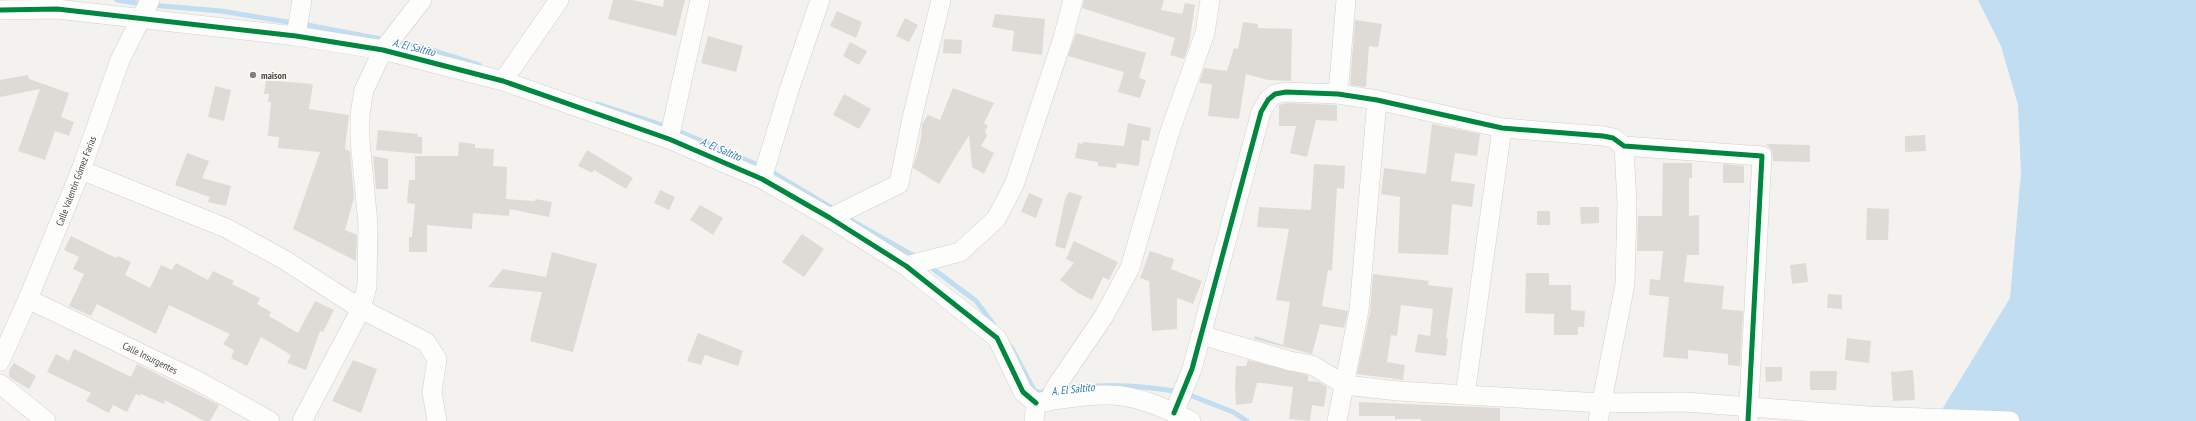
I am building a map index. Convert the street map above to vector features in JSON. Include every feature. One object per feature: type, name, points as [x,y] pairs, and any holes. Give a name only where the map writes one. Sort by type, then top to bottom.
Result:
[{"type":"street","name":"Calle Valentín Gómez Farías","points":[[0,362],[28,299],[81,170],[120,60],[150,0]]},
{"type":"street","points":[[296,36],[302,0]]},
{"type":"street","points":[[302,421],[361,309],[367,286],[368,224],[360,140],[360,114],[364,90],[384,50],[422,0]]},
{"type":"street","points":[[503,81],[560,0]]},
{"type":"street","points":[[668,139],[700,0]]},
{"type":"street","points":[[762,180],[820,0]]},
{"type":"street","points":[[830,218],[899,184],[912,118],[941,0]]},
{"type":"street","points":[[906,266],[960,252],[996,219],[1014,185],[1063,38],[1073,0]]},
{"type":"street","points":[[1040,408],[1104,316],[1130,268],[1170,131],[1204,33],[1210,0]]},
{"type":"street","points":[[1338,94],[1346,0]]},
{"type":"street","points":[[0,10],[57,9],[296,36],[384,50],[503,81],[668,139],[762,180],[830,218],[906,266],[997,338],[1023,392],[1040,408]]},
{"type":"street","points":[[1174,413],[1192,369],[1261,112],[1268,100],[1275,94],[1286,92],[1338,94],[1377,100],[1502,128],[1603,136],[1613,138],[1624,146],[1762,156],[1748,413]]},
{"type":"street","points":[[1337,421],[1359,310],[1377,100]]},
{"type":"street","points":[[1465,395],[1502,128]]},
{"type":"street","points":[[1600,412],[1625,284],[1627,204],[1624,146]]},
{"type":"street","points":[[81,170],[226,228],[283,259],[361,309],[426,342],[437,358],[432,392],[438,421]]},
{"type":"street","name":"Calle Insurgentes","points":[[28,299],[198,381],[270,421]]},
{"type":"street","points":[[1201,335],[1290,361],[1312,365],[1345,385],[1465,395],[1600,412],[1685,402],[1748,413],[2010,421]]},
{"type":"street","points":[[0,384],[46,421]]},
{"type":"street","points":[[1040,408],[1069,397],[1110,394],[1143,401],[1191,421]]},
{"type":"water","points":[[1978,0],[2196,0],[2196,421],[1935,421],[2010,298],[2021,173],[2018,105],[2001,46]]},
{"type":"building","points":[[613,0],[633,0],[663,7],[664,0],[685,0],[676,36],[608,19]]},
{"type":"building","points":[[1084,0],[1164,0],[1161,10],[1182,14],[1185,3],[1195,5],[1189,44],[1184,59],[1170,55],[1175,38],[1082,8]]},
{"type":"building","points":[[837,11],[862,22],[856,38],[830,26]]},
{"type":"building","points":[[995,14],[1045,19],[1042,55],[1012,51],[1014,31],[992,27]]},
{"type":"building","points":[[905,18],[918,25],[909,42],[896,36]]},
{"type":"building","points":[[1355,20],[1382,24],[1378,47],[1369,46],[1366,87],[1350,85]]},
{"type":"building","points":[[1243,22],[1258,24],[1258,28],[1292,29],[1291,81],[1268,80],[1246,74],[1239,119],[1208,116],[1212,84],[1199,83],[1204,68],[1227,71],[1234,48],[1238,49]]},
{"type":"building","points":[[1076,33],[1146,53],[1139,78],[1146,80],[1140,98],[1118,92],[1124,72],[1068,56]]},
{"type":"building","points":[[708,36],[743,46],[736,72],[701,63]]},
{"type":"building","points":[[944,39],[962,40],[961,54],[943,53]]},
{"type":"building","points":[[850,42],[867,51],[859,65],[843,56]]},
{"type":"building","points":[[28,75],[29,79],[69,93],[61,117],[74,122],[69,136],[55,131],[45,160],[18,151],[40,89],[0,97],[0,80]]},
{"type":"building","points":[[266,80],[313,84],[309,109],[349,115],[345,149],[350,151],[354,198],[345,230],[357,235],[356,261],[293,229],[320,152],[278,148],[279,137],[268,136],[271,102],[268,102],[269,94],[264,94]]},
{"type":"building","points":[[215,86],[231,90],[224,121],[208,117]]},
{"type":"building","points":[[953,88],[994,103],[984,123],[988,126],[985,131],[987,136],[981,146],[994,153],[984,174],[972,167],[969,135],[939,184],[913,168],[921,139],[922,124],[928,115],[940,120]]},
{"type":"building","points":[[844,94],[871,109],[859,129],[833,115]]},
{"type":"building","points":[[1287,103],[1337,105],[1337,121],[1316,120],[1307,157],[1290,153],[1296,126],[1279,126],[1279,105]]},
{"type":"building","points":[[1128,123],[1151,128],[1149,141],[1142,140],[1139,166],[1117,163],[1116,168],[1098,166],[1098,162],[1075,158],[1078,143],[1083,144],[1083,142],[1124,146]]},
{"type":"building","points":[[1432,124],[1480,134],[1477,156],[1455,153],[1451,181],[1475,184],[1472,207],[1452,204],[1448,255],[1398,253],[1400,197],[1381,194],[1384,168],[1426,174]]},
{"type":"building","points":[[378,130],[418,134],[418,137],[422,137],[422,154],[376,150]]},
{"type":"building","points":[[1925,135],[1926,151],[1905,152],[1905,136]]},
{"type":"building","points":[[459,142],[475,144],[475,148],[494,149],[493,166],[507,167],[506,199],[535,201],[535,199],[552,202],[549,217],[510,209],[509,216],[473,213],[472,229],[427,225],[427,252],[409,252],[409,237],[412,237],[415,204],[407,203],[409,180],[415,180],[415,156],[458,156]]},
{"type":"building","points":[[1766,144],[1810,145],[1810,162],[1773,161],[1772,151]]},
{"type":"building","points":[[587,150],[633,178],[626,189],[594,170],[592,173],[578,166]]},
{"type":"building","points":[[187,153],[209,161],[202,178],[231,186],[226,206],[208,202],[210,197],[175,185]]},
{"type":"building","points":[[373,156],[388,159],[388,189],[376,189]]},
{"type":"building","points":[[1663,163],[1692,163],[1692,178],[1689,178],[1689,216],[1699,215],[1699,255],[1687,255],[1684,282],[1724,286],[1722,309],[1743,311],[1740,366],[1728,365],[1728,354],[1688,350],[1688,359],[1663,357],[1669,297],[1649,295],[1650,279],[1660,280],[1663,251],[1637,251],[1638,216],[1662,216]]},
{"type":"building","points":[[1314,164],[1345,166],[1344,189],[1337,188],[1332,271],[1328,270],[1322,306],[1348,311],[1344,328],[1320,324],[1312,354],[1254,339],[1255,336],[1283,345],[1290,302],[1276,300],[1289,229],[1257,227],[1259,207],[1311,210]]},
{"type":"building","points":[[1723,164],[1744,166],[1744,183],[1723,183]]},
{"type":"building","points":[[660,190],[675,197],[669,210],[654,203]]},
{"type":"building","points":[[1069,192],[1082,196],[1065,249],[1055,246],[1065,199]]},
{"type":"building","points":[[1029,193],[1043,199],[1036,218],[1021,212]]},
{"type":"building","points":[[700,205],[723,218],[713,235],[690,220]]},
{"type":"building","points":[[1580,207],[1599,207],[1599,223],[1581,224]]},
{"type":"building","points":[[1867,208],[1889,209],[1888,240],[1866,240]]},
{"type":"building","points":[[1537,211],[1550,211],[1550,225],[1537,225]]},
{"type":"building","points":[[802,234],[824,249],[804,277],[782,262]]},
{"type":"building","points":[[71,236],[116,258],[118,256],[131,262],[125,275],[150,288],[161,265],[172,270],[176,263],[208,280],[213,271],[234,281],[232,284],[260,298],[257,304],[271,312],[269,316],[298,333],[315,301],[334,310],[323,332],[320,331],[306,370],[287,363],[291,355],[261,337],[247,366],[231,358],[234,350],[223,344],[230,334],[169,305],[156,334],[97,304],[91,316],[69,306],[84,274],[73,269],[79,257],[64,250]]},
{"type":"building","points":[[1074,241],[1118,262],[1109,280],[1103,277],[1092,300],[1078,293],[1060,280],[1074,263],[1066,259]]},
{"type":"building","points":[[1150,251],[1174,259],[1171,269],[1202,281],[1193,304],[1177,298],[1177,329],[1152,331],[1149,281],[1140,278]]},
{"type":"building","points":[[552,252],[597,264],[573,352],[530,341],[542,292],[488,287],[503,269],[546,277]]},
{"type":"building","points":[[1806,263],[1808,282],[1792,284],[1790,265]]},
{"type":"building","points":[[1526,273],[1549,273],[1549,285],[1571,285],[1571,310],[1585,311],[1584,327],[1578,327],[1578,335],[1554,335],[1554,314],[1525,313]]},
{"type":"building","points":[[1373,274],[1429,281],[1428,285],[1453,288],[1446,338],[1448,338],[1446,356],[1415,352],[1418,334],[1430,336],[1433,309],[1401,305],[1397,336],[1391,335],[1387,362],[1405,365],[1403,380],[1357,374],[1370,312]]},
{"type":"building","points":[[1828,294],[1842,295],[1842,309],[1827,308]]},
{"type":"building","points":[[698,333],[743,351],[738,366],[705,355],[701,365],[687,361]]},
{"type":"building","points":[[1847,338],[1871,341],[1869,363],[1845,360]]},
{"type":"building","points":[[74,349],[131,377],[137,364],[219,405],[210,421],[204,421],[165,400],[164,404],[141,394],[140,396],[136,394],[127,412],[113,405],[109,413],[86,401],[91,393],[47,372],[56,354],[69,361]]},
{"type":"building","points":[[353,360],[377,369],[361,413],[332,401]]},
{"type":"building","points":[[1248,360],[1308,375],[1308,381],[1319,382],[1327,387],[1324,407],[1312,405],[1310,421],[1289,419],[1293,387],[1262,383],[1257,383],[1252,403],[1236,405],[1236,366],[1246,366]]},
{"type":"building","points":[[14,363],[36,376],[29,389],[9,377],[9,370]]},
{"type":"building","points":[[1765,367],[1782,367],[1782,381],[1766,382]]},
{"type":"building","points":[[1913,370],[1915,400],[1893,401],[1891,372]]},
{"type":"building","points":[[1810,371],[1837,371],[1836,390],[1810,390]]},
{"type":"building","points":[[1359,402],[1500,408],[1500,421],[1421,421],[1421,419],[1395,419],[1395,416],[1359,416]]},
{"type":"waterway","name":"A. El Saltito","points":[[117,0],[143,4]]},
{"type":"waterway","name":"A. El Saltito","points":[[151,5],[221,11],[294,23]]},
{"type":"waterway","name":"A. El Saltito","points":[[302,24],[386,40]]},
{"type":"waterway","name":"A. El Saltito","points":[[394,42],[428,49],[479,65]]},
{"type":"waterway","name":"A. El Saltito","points":[[597,104],[671,128],[765,168],[835,210]]},
{"type":"waterway","name":"A. El Saltito","points":[[845,217],[916,257]]},
{"type":"waterway","name":"A. El Saltito","points":[[928,265],[976,301],[994,325]]},
{"type":"waterway","name":"A. El Saltito","points":[[1011,347],[1034,390],[1040,393],[1044,391]]},
{"type":"waterway","name":"A. El Saltito","points":[[1061,388],[1087,386]]},
{"type":"waterway","name":"A. El Saltito","points":[[1097,386],[1138,386],[1179,392]]},
{"type":"waterway","name":"A. El Saltito","points":[[1187,394],[1233,412],[1247,421]]},
{"type":"cycle path","points":[[0,10],[57,9],[296,36],[383,50],[503,81],[669,139],[762,179],[830,218],[906,266],[997,338],[1023,392],[1036,403]]},
{"type":"cycle path","points":[[1174,413],[1192,369],[1261,112],[1268,100],[1275,94],[1286,92],[1338,94],[1377,100],[1502,128],[1603,136],[1613,138],[1624,146],[1762,156],[1748,421]]},
{"type":"place","name":"maison","points":[[253,75]]}]
